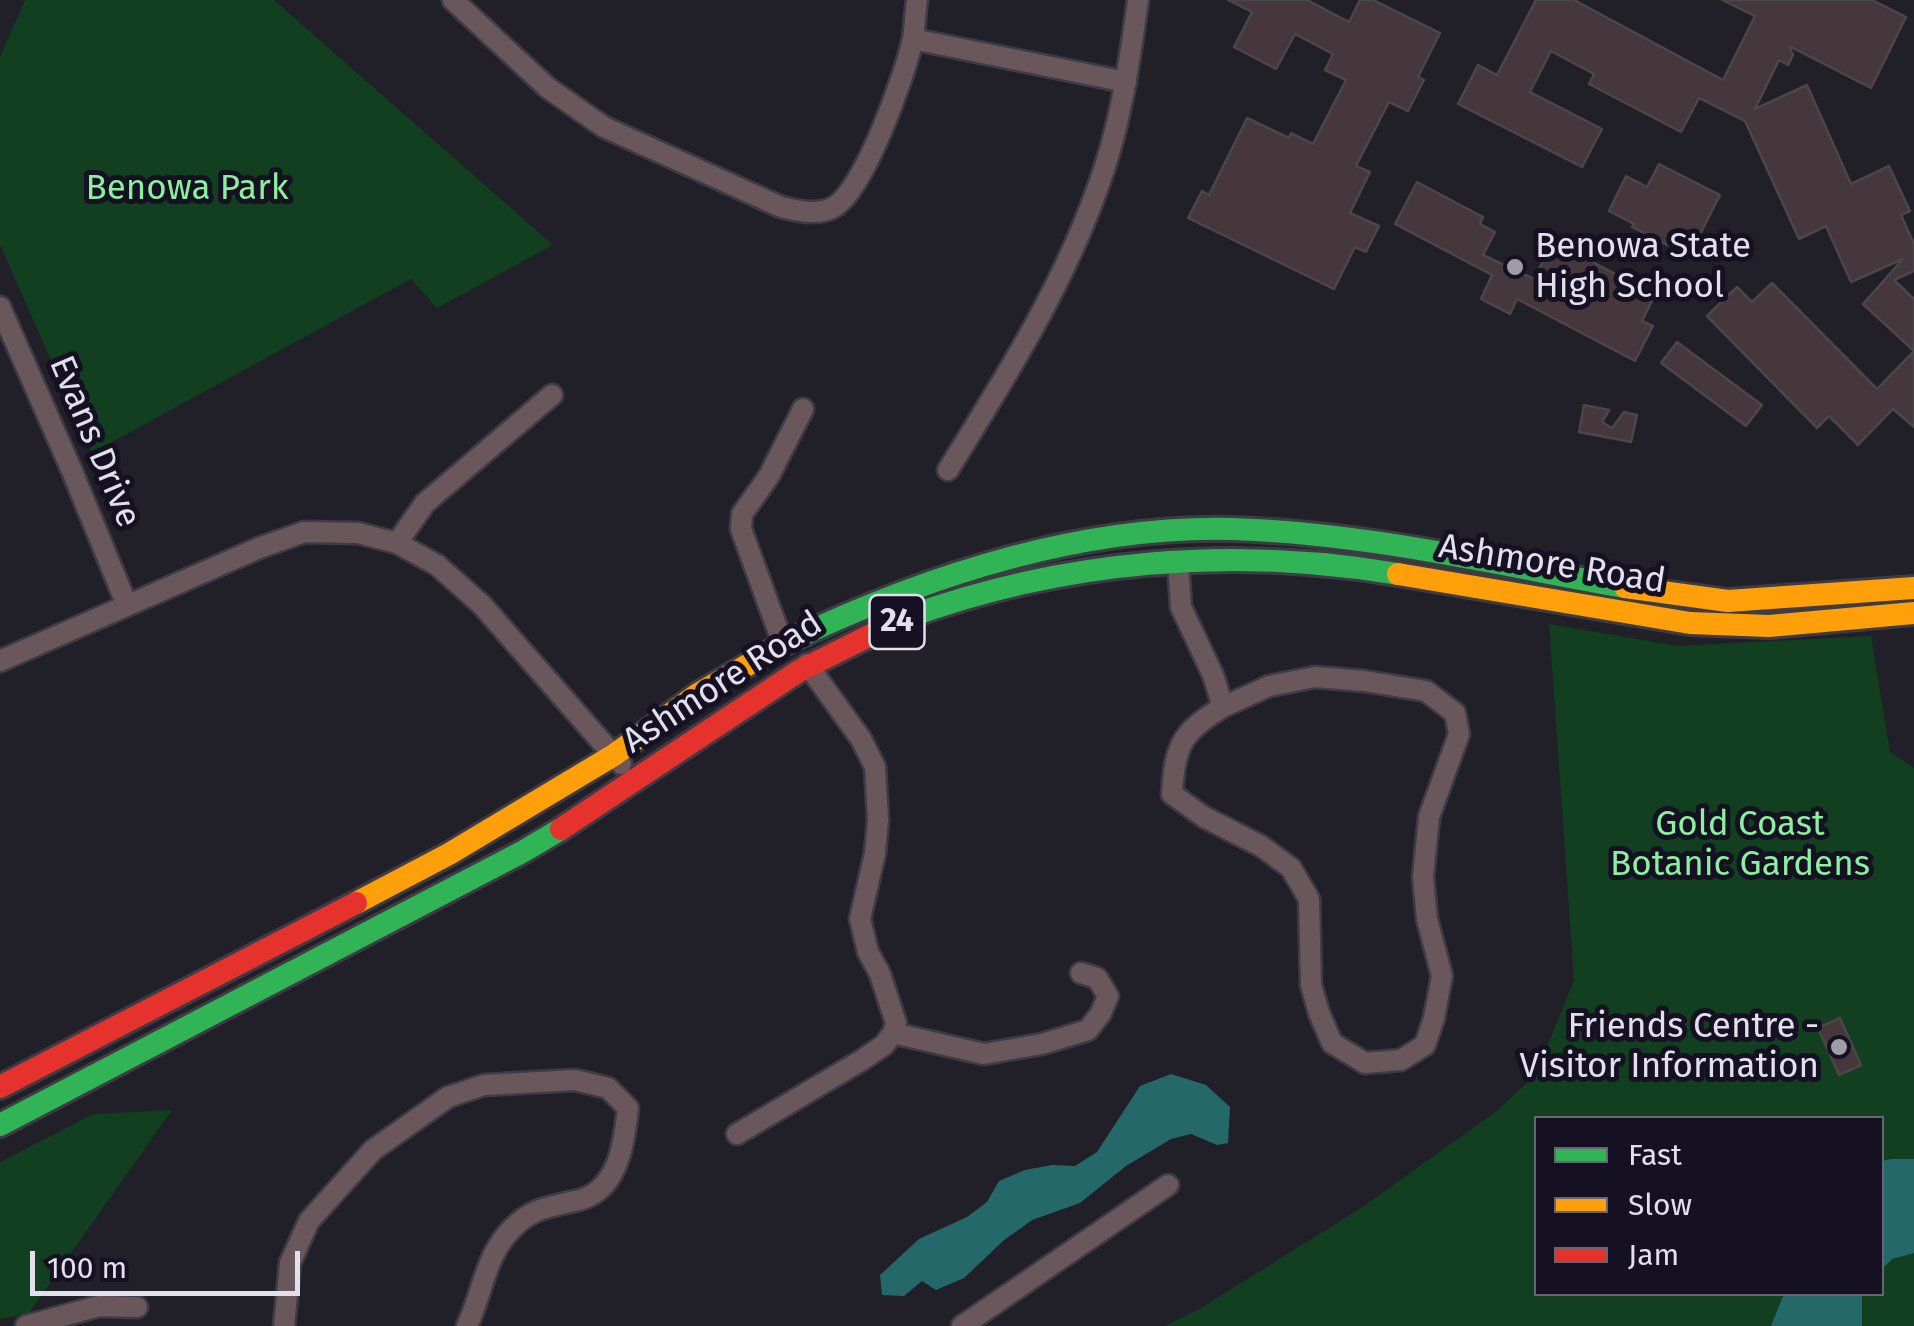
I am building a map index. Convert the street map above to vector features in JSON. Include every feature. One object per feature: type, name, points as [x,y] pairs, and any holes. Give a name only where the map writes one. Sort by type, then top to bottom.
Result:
[{"type":"main road","name":"Ashmore Road","points":[[0,1086],[450,854],[614,755],[698,694],[783,644],[945,577],[1034,552],[1132,535],[1230,529],[1342,537],[1666,594],[1728,601],[1914,588]]},
{"type":"main road","name":"Ashmore Road","points":[[0,1126],[524,851],[634,782],[807,664],[898,621],[972,595],[1054,574],[1178,562],[1338,566],[1654,618],[1748,626],[1914,613]]},
{"type":"street","points":[[454,0],[548,88],[604,128],[782,207],[806,213],[834,207],[853,189],[889,114],[913,38],[917,0]]},
{"type":"street","points":[[948,470],[1024,350],[1072,248],[1109,153],[1126,82],[1138,0]]},
{"type":"street","points":[[913,38],[1126,82]]},
{"type":"street","name":"Evans Drive","points":[[0,307],[126,603]]},
{"type":"street","points":[[397,543],[426,503],[552,395]]},
{"type":"street","points":[[783,644],[741,529],[742,514],[769,476],[803,409]]},
{"type":"street","points":[[0,661],[126,603],[304,532],[358,534],[397,543],[437,565],[482,605],[634,782]]},
{"type":"street","points":[[1178,562],[1181,607],[1223,707]]},
{"type":"street","points":[[737,1134],[884,1045],[894,1033],[896,1023],[880,974],[868,952],[860,919],[877,837],[875,766],[807,664]]},
{"type":"street","points":[[1315,677],[1426,692],[1455,714],[1459,734],[1429,817],[1423,878],[1427,920],[1442,976],[1425,1045],[1401,1060],[1365,1062],[1332,1042],[1311,984],[1309,899],[1291,868],[1172,794],[1174,762],[1192,726],[1223,707],[1269,686],[1315,677]]},
{"type":"street","points":[[894,1033],[984,1054],[1066,1038],[1088,1030],[1108,996],[1097,978],[1080,973]]},
{"type":"street","points":[[284,1326],[290,1263],[309,1221],[373,1150],[448,1097],[484,1085],[575,1080],[608,1088],[628,1108],[624,1148],[608,1182],[581,1200],[545,1206],[519,1222],[499,1243],[482,1277],[468,1326]]},
{"type":"street","points":[[962,1326],[1168,1185]]},
{"type":"street","points":[[26,1326],[99,1306],[137,1307]]},
{"type":"green space","name":"Benowa Park","points":[[25,0],[274,0],[553,245],[437,308],[411,279],[92,453],[0,245],[0,57]]},
{"type":"green space","name":"Gold Coast Botanic Gardens","points":[[1549,624],[1679,646],[1871,636],[1890,752],[1914,768],[1914,1326],[1165,1326],[1201,1308],[1361,1208],[1498,1110],[1536,1074],[1574,980]]},
{"type":"green space","points":[[172,1110],[29,1313],[0,1319],[0,1162],[93,1114]]},
{"type":"shaded area","points":[[1171,1074],[1206,1085],[1230,1107],[1228,1143],[1217,1145],[1191,1134],[1171,1139],[1126,1166],[1080,1203],[1032,1220],[964,1278],[936,1290],[922,1281],[904,1296],[882,1295],[880,1275],[919,1239],[967,1217],[987,1202],[999,1181],[1025,1170],[1075,1166],[1097,1152],[1140,1086]]},
{"type":"shaded area","points":[[1914,1159],[1914,1253],[1892,1259],[1884,1267],[1884,1161]]},
{"type":"shaded area","points":[[1783,1296],[1862,1296],[1862,1326],[1771,1326]]},
{"type":"building","points":[[1228,0],[1307,0],[1349,22],[1360,0],[1373,0],[1440,33],[1418,77],[1424,80],[1408,111],[1389,102],[1356,166],[1370,172],[1350,213],[1379,226],[1366,252],[1355,247],[1334,289],[1188,218],[1202,191],[1209,195],[1247,118],[1289,138],[1291,133],[1313,144],[1346,80],[1325,70],[1333,54],[1295,34],[1276,69],[1234,47],[1252,12]]},
{"type":"building","points":[[1536,0],[1574,0],[1723,80],[1755,16],[1722,0],[1872,0],[1906,17],[1871,88],[1789,46],[1793,55],[1788,65],[1779,60],[1755,109],[1807,85],[1851,184],[1889,166],[1910,211],[1901,215],[1914,244],[1914,271],[1894,280],[1914,299],[1914,351],[1863,304],[1903,259],[1851,282],[1826,226],[1799,239],[1745,121],[1699,98],[1681,132],[1589,84],[1594,74],[1551,51],[1530,92],[1602,129],[1582,167],[1458,104],[1478,65],[1497,75]]},
{"type":"building","points":[[1659,164],[1720,195],[1689,256],[1609,211],[1626,176],[1647,187]]},
{"type":"building","points":[[1417,182],[1483,217],[1480,224],[1495,232],[1483,255],[1534,279],[1553,241],[1655,295],[1642,321],[1653,326],[1635,361],[1517,299],[1510,314],[1481,299],[1492,275],[1395,224]]},
{"type":"building","points":[[1772,283],[1877,389],[1914,351],[1914,427],[1893,409],[1858,445],[1829,416],[1817,428],[1707,316],[1737,287],[1752,302]]},
{"type":"building","points":[[1677,342],[1762,405],[1746,426],[1661,363]]},
{"type":"building","points":[[1584,405],[1609,410],[1602,422],[1612,428],[1624,412],[1637,415],[1631,442],[1579,432]]},
{"type":"building","name":"Friends Centre - Visitor Information","points":[[1840,1018],[1861,1065],[1839,1075],[1818,1028]]},
{"type":"traffic: fast","points":[[785,643],[892,597],[1003,560],[1117,536],[1175,530],[1233,529],[1332,537],[1625,587]]},
{"type":"traffic: fast","points":[[905,618],[1025,583],[1148,564],[1273,561],[1398,574]]},
{"type":"traffic: fast","points":[[0,1125],[561,829]]},
{"type":"traffic: slow","points":[[1398,574],[1690,623],[1769,626],[1914,613]]},
{"type":"traffic: slow","points":[[1625,587],[1728,601],[1914,588]]},
{"type":"traffic: slow","points":[[356,903],[449,854],[614,755],[698,694],[785,643]]},
{"type":"traffic: jam","points":[[561,829],[799,671],[905,618]]},
{"type":"traffic: jam","points":[[0,1087],[356,903]]},
{"type":"place","name":"Benowa State High School","points":[[1515,267]]},
{"type":"place","name":"Friends Centre - Visitor Information","points":[[1839,1047]]}]
